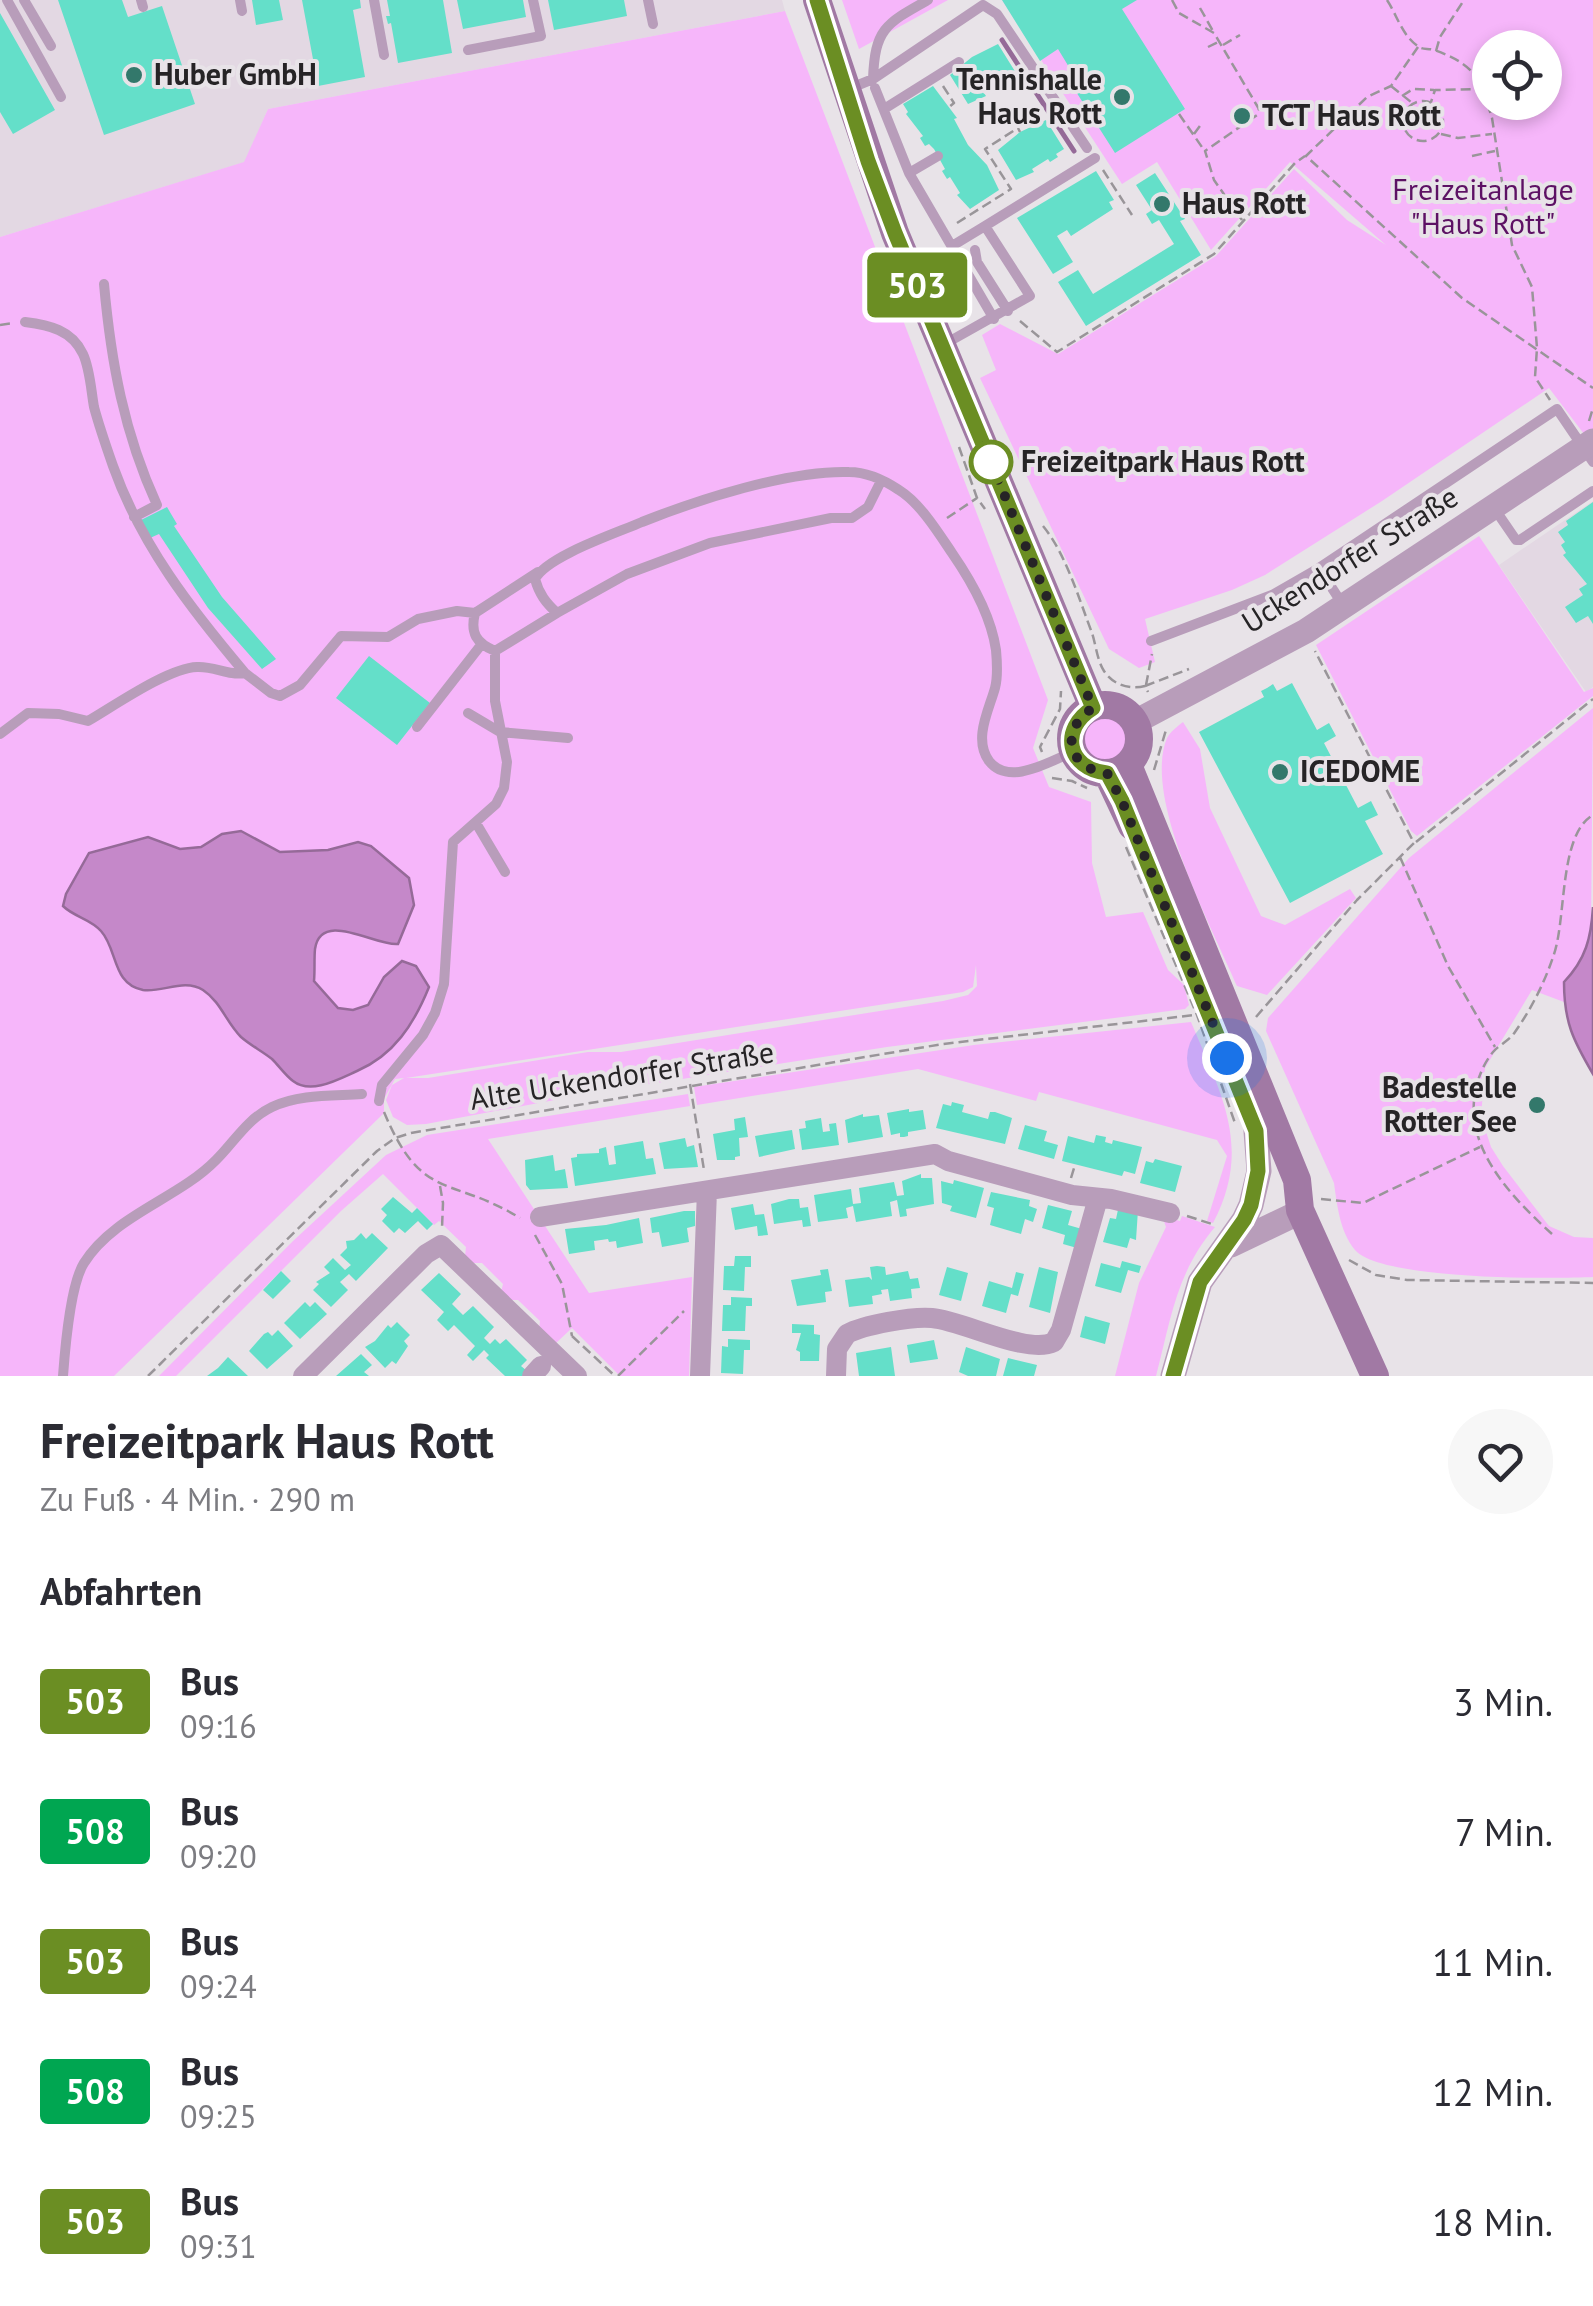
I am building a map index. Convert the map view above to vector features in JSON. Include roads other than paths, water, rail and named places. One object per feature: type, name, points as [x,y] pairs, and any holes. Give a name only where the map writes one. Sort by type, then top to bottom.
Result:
[{"type":"main road","points":[[817,0],[895,233],[1093,708]]},
{"type":"main road","points":[[1110,777],[1139,745],[1135,722],[1116,707],[1093,708],[1082,714],[1074,726],[1073,752],[1087,768],[1110,777],[1235,1032],[1376,1376]]},
{"type":"main road","points":[[1110,777],[1136,836],[1247,1132],[1281,1190],[1307,1207]]},
{"type":"street","name":"Uckendorfer Straße","points":[[1135,722],[1306,631],[1494,507],[1590,450]]},
{"type":"street","points":[[1172,1376],[1200,1282],[1251,1205],[1258,1171],[1247,1132]]},
{"type":"street","points":[[537,1226],[707,1191],[934,1154],[948,1162],[1057,1192],[1170,1213]]},
{"type":"street","points":[[700,1376],[707,1191]]},
{"type":"street","points":[[836,1376],[837,1349],[846,1334],[921,1318],[1034,1345],[1054,1342],[1061,1330],[1098,1198]]},
{"type":"street","points":[[1220,1255],[1247,1236],[1307,1207]]},
{"type":"street","points":[[304,1376],[426,1254],[441,1244],[542,1365],[577,1376]]},
{"type":"lane","points":[[6,0],[61,97]]},
{"type":"lane","points":[[24,0],[51,46]]},
{"type":"lane","points":[[374,0],[384,55]]},
{"type":"lane","points":[[468,50],[540,36],[533,0]]},
{"type":"lane","points":[[648,0],[653,24]]},
{"type":"lane","points":[[928,0],[884,30],[874,50],[874,84],[909,173],[994,319]]},
{"type":"lane","points":[[845,90],[874,84],[984,5],[997,14],[1087,148]]},
{"type":"lane","points":[[884,110],[959,62]]},
{"type":"lane","points":[[909,173],[938,156]]},
{"type":"lane","points":[[952,246],[1095,158]]},
{"type":"lane","points":[[942,346],[1030,296],[985,226]]},
{"type":"lane","points":[[975,250],[975,258],[1008,311]]},
{"type":"lane","points":[[104,284],[114,377],[140,468],[157,505],[134,516]]},
{"type":"lane","points":[[25,322],[48,325],[70,336],[84,355],[95,412],[134,516],[190,608],[245,673],[271,694],[280,696],[300,686],[341,636],[388,637],[418,619],[475,613],[539,572],[605,538],[715,497],[788,479],[848,472],[904,492],[974,586],[996,649],[996,685],[982,737],[988,760],[1002,771],[1014,774],[1073,752]]},
{"type":"lane","points":[[1151,641],[1272,595],[1319,568],[1557,408],[1590,450]]},
{"type":"lane","points":[[494,651],[627,574],[710,543],[831,518],[852,518],[868,507],[881,481]]},
{"type":"lane","points":[[1494,507],[1516,540],[1520,540],[1593,492]]},
{"type":"lane","points":[[1319,568],[1345,607]]},
{"type":"lane","points":[[539,572],[538,587],[557,613]]},
{"type":"lane","points":[[475,613],[475,638],[494,651]]},
{"type":"lane","points":[[417,727],[482,646]]},
{"type":"lane","points":[[379,1101],[382,1085],[423,1035],[444,984],[454,842],[496,804],[504,788],[508,762],[494,701],[494,651]]},
{"type":"lane","points":[[0,734],[28,713],[59,714],[88,721],[140,690],[193,667],[232,675],[245,673]]},
{"type":"lane","points":[[468,713],[500,732],[568,738]]},
{"type":"lane","points":[[476,823],[505,872]]},
{"type":"lane","points":[[63,1376],[66,1335],[82,1266],[101,1244],[215,1162],[246,1124],[271,1108],[298,1099],[362,1094]]},
{"type":"waterway","points":[[1002,40],[1074,151]]},
{"type":"place","name":"Huber GmbH","points":[[134,75]]},
{"type":"place","name":"Tennishalle Haus Rott","points":[[1122,97]]},
{"type":"place","name":"TCT Haus Rott","points":[[1242,116]]},
{"type":"place","name":"Haus Rott","points":[[1162,204]]},
{"type":"place","name":"Freizeitpark Haus Rott","points":[[991,462]]},
{"type":"place","name":"ICEDOME","points":[[1280,772]]},
{"type":"place","name":"Badestelle Rotter See","points":[[1537,1105]]},
{"type":"park label","name":"Freizeitanlage \"Haus Rott\"","points":[[1483,207]]}]
